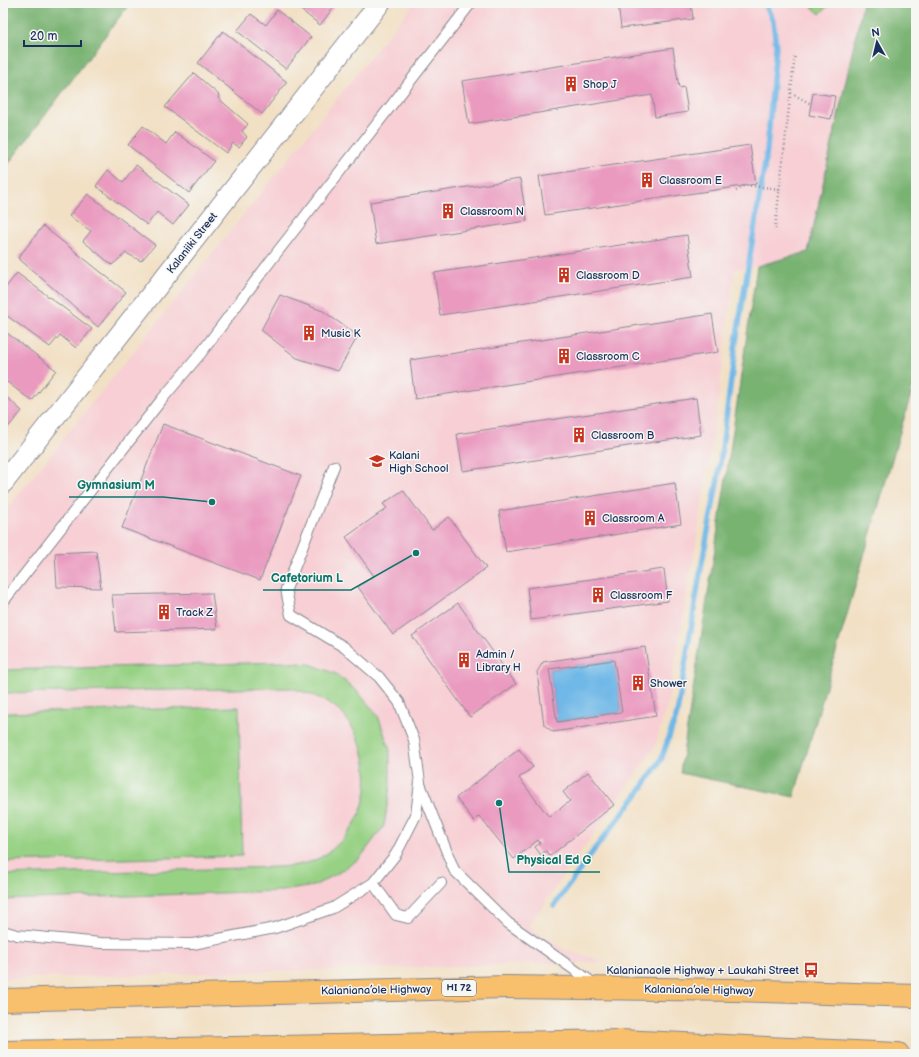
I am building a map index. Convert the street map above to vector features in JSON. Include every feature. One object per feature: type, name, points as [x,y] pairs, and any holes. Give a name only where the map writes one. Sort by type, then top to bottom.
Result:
[{"type":"highway","name":"Kalaniana’ole Highway","points":[[3,1000],[506,987],[735,990],[916,996]]},
{"type":"highway","points":[[3,1052],[155,1052],[620,1041],[898,1054]]},
{"type":"street","name":"Kalaniiki Street","points":[[3,483],[380,3]]},
{"type":"lane","points":[[3,602],[163,398],[201,353],[279,248],[470,3]]},
{"type":"lane","points":[[334,466],[286,589],[291,615],[344,647],[379,677],[399,702],[414,740],[420,782],[454,870],[508,923],[601,988]]},
{"type":"lane","points":[[3,931],[17,935],[101,943],[193,944],[275,928],[332,908],[373,883],[396,854],[416,815],[420,782]]},
{"type":"lane","points":[[373,883],[396,915],[408,918],[441,883]]},
{"type":"path","points":[[775,229],[795,55]]},
{"type":"path","points":[[791,93],[811,104]]},
{"type":"path","points":[[736,191],[745,185],[779,190]]},
{"type":"shaded area","name":"Kalani High School","points":[[414,3],[863,3],[808,253],[757,266],[735,269],[717,408],[696,543],[668,701],[655,747],[528,926],[565,950],[607,962],[3,979],[3,514]]},
{"type":"green space","points":[[3,3],[130,3],[3,171]]},
{"type":"green space","points":[[808,3],[830,3],[820,14]]},
{"type":"green space","points":[[863,3],[916,3],[916,377],[794,797],[680,773],[757,266],[808,252]]},
{"type":"green space","points":[[282,662],[310,664],[336,674],[358,692],[378,716],[390,750],[390,787],[384,826],[360,858],[338,873],[314,886],[282,891],[3,900],[3,875],[277,867],[296,865],[315,860],[326,854],[348,833],[362,808],[366,779],[362,749],[345,716],[336,707],[324,700],[292,688],[3,693],[3,670]]},
{"type":"green space","points":[[239,707],[242,856],[3,862],[3,713]]},
{"type":"water","points":[[614,660],[622,712],[557,722],[549,669]]},
{"type":"building","points":[[292,3],[337,3],[320,25]]},
{"type":"building","points":[[618,3],[691,3],[693,19],[621,28]]},
{"type":"building","points":[[277,10],[311,37],[286,69],[237,31],[251,14],[266,25]]},
{"type":"building","points":[[223,31],[287,82],[262,114],[198,63]]},
{"type":"building","name":"Shop J","points":[[673,48],[679,88],[684,87],[688,112],[655,117],[652,95],[469,124],[462,81]]},
{"type":"building","points":[[194,73],[219,95],[218,98],[248,124],[242,131],[247,137],[239,147],[233,143],[226,153],[165,107]]},
{"type":"building","points":[[813,93],[835,96],[831,119],[809,115]]},
{"type":"building","points":[[143,126],[166,144],[175,132],[214,161],[189,193],[128,145]]},
{"type":"building","name":"Classroom E","points":[[750,145],[756,184],[545,215],[539,176]]},
{"type":"building","points":[[136,165],[189,205],[173,225],[157,212],[147,225],[96,186],[108,170],[123,182]]},
{"type":"building","name":"Classroom N","points":[[520,179],[527,221],[376,244],[370,202]]},
{"type":"building","points":[[88,194],[155,245],[141,261],[126,253],[112,265],[83,241],[91,231],[69,216]]},
{"type":"building","points":[[43,226],[126,292],[98,327],[18,258]]},
{"type":"building","name":"Classroom D","points":[[687,235],[693,277],[440,315],[434,273]]},
{"type":"building","points":[[17,273],[92,329],[76,348],[60,335],[50,347],[3,313],[3,291]]},
{"type":"building","name":"Music K","points":[[280,295],[323,311],[358,336],[338,371],[297,358],[261,330]]},
{"type":"building","name":"Classroom C","points":[[712,314],[718,352],[415,399],[410,360]]},
{"type":"building","points":[[3,330],[56,370],[32,401],[3,379]]},
{"type":"building","points":[[3,394],[22,411],[3,433]]},
{"type":"building","name":"Classroom B","points":[[696,398],[701,435],[463,471],[457,434]]},
{"type":"building","points":[[163,424],[301,476],[260,580],[122,528]]},
{"type":"building","name":"Classroom A","points":[[675,483],[681,524],[506,552],[499,511]]},
{"type":"building","points":[[403,490],[432,530],[449,517],[486,568],[393,635],[358,587],[374,576],[346,537],[387,508],[383,504]]},
{"type":"building","points":[[96,551],[101,588],[57,587],[55,553]]},
{"type":"building","name":"Classroom F","points":[[664,569],[668,601],[531,620],[527,588]]},
{"type":"building","name":"Track Z","points":[[212,593],[217,629],[116,632],[112,595]]},
{"type":"building","name":"Admin / Library H","points":[[458,603],[516,684],[470,717],[412,636]]},
{"type":"building","points":[[645,647],[656,716],[553,732],[544,725],[537,672],[543,662]],"holes":[[[614,660],[622,712],[557,722],[549,669]]]},
{"type":"building","points":[[519,749],[533,767],[519,778],[549,817],[570,801],[563,792],[588,772],[614,805],[550,856],[546,851],[541,855],[535,847],[540,843],[538,840],[514,859],[479,816],[474,821],[456,798]]},
{"type":"waterway","points":[[554,906],[594,850],[637,795],[661,760],[677,714],[700,574],[718,478],[736,342],[767,150],[776,46],[773,21],[765,3]]},
{"type":"place","name":"Shop J","points":[[571,84]]},
{"type":"place","name":"Classroom E","points":[[647,180]]},
{"type":"place","name":"Classroom N","points":[[448,211]]},
{"type":"place","name":"Classroom D","points":[[564,275]]},
{"type":"place","name":"Music K","points":[[309,333]]},
{"type":"place","name":"Classroom C","points":[[564,356]]},
{"type":"place","name":"Classroom B","points":[[579,435]]},
{"type":"place","name":"Kalani High School","points":[[377,461]]},
{"type":"place","name":"Gymnasium M","points":[[212,502]]},
{"type":"place","name":"Classroom A","points":[[590,518]]},
{"type":"place","name":"Cafetorium L","points":[[416,553]]},
{"type":"place","name":"Classroom F","points":[[598,595]]},
{"type":"place","name":"Track Z","points":[[164,612]]},
{"type":"place","name":"Admin / Library H","points":[[464,660]]},
{"type":"place","name":"Shower","points":[[638,683]]},
{"type":"place","name":"Physical Ed G","points":[[499,803]]},
{"type":"place","name":"Kalanianaole Highway + Laukahi Street","points":[[811,970]]}]
